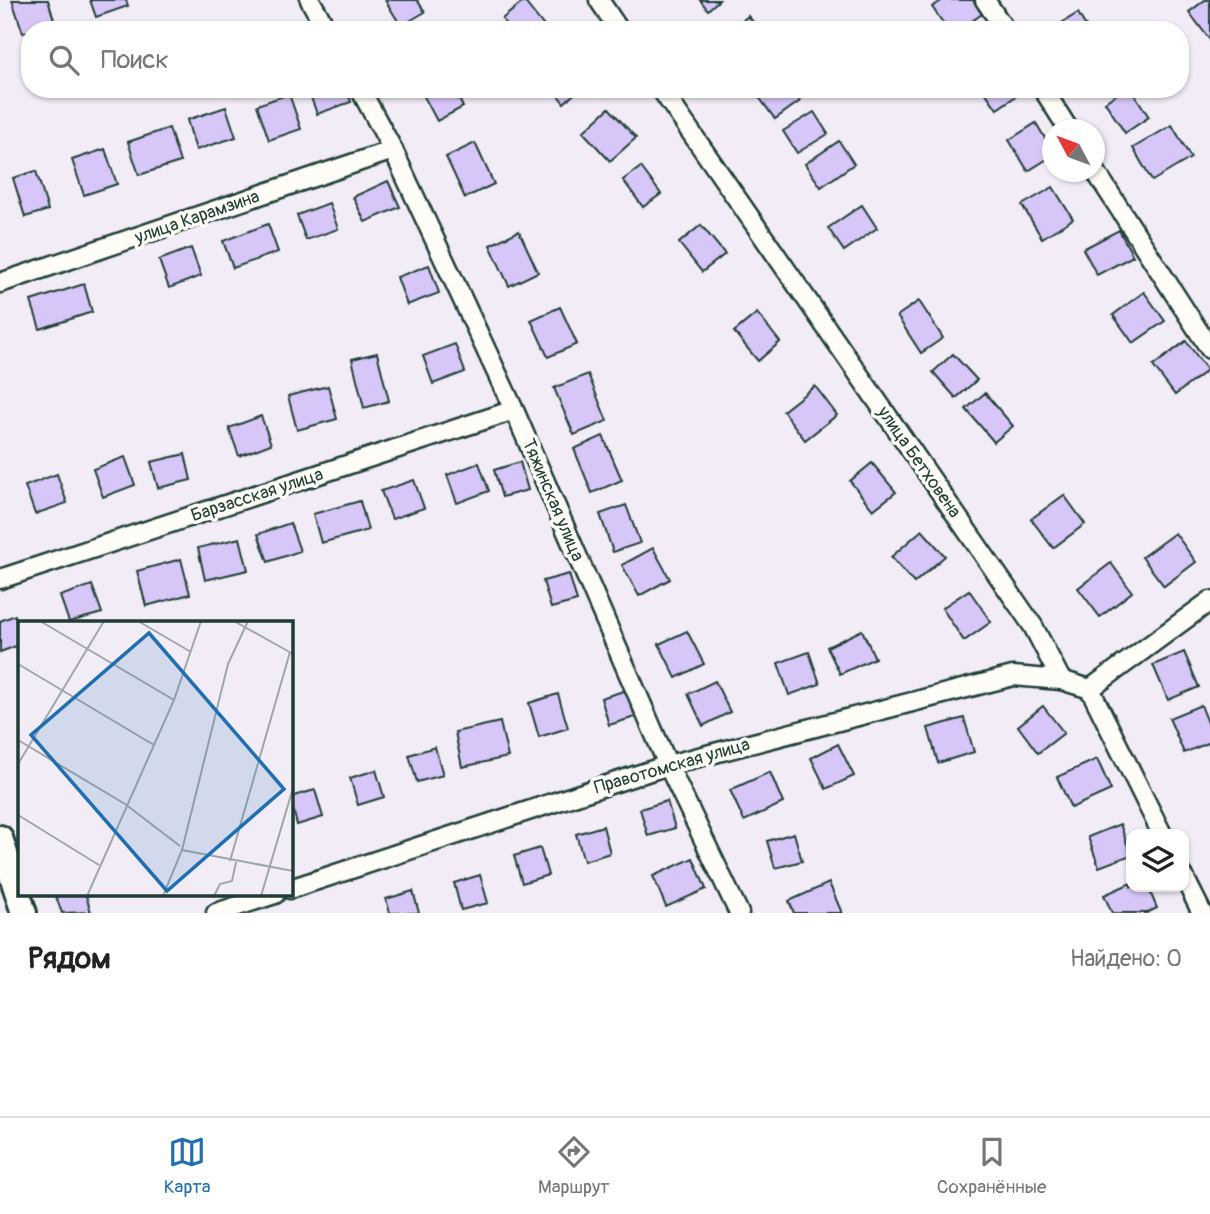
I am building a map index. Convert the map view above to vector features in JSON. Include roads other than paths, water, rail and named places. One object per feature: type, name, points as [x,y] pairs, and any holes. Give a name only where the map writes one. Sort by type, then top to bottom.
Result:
[{"type":"street","points":[[310,0],[322,21]]},
{"type":"street","points":[[599,0],[613,21]]},
{"type":"street","points":[[985,0],[999,21]]},
{"type":"street","name":"Тяжинская улица","points":[[365,98],[393,150],[514,410],[668,765],[739,913]]},
{"type":"street","name":"улица Бетховена","points":[[667,98],[1033,626],[1061,680]]},
{"type":"street","points":[[1049,98],[1062,119]]},
{"type":"street","name":"улица Карамзина","points":[[0,283],[393,150]]},
{"type":"street","points":[[1102,182],[1210,349]]},
{"type":"street","name":"Барзасская улица","points":[[0,579],[514,410]]},
{"type":"street","points":[[1090,689],[1210,601]]},
{"type":"street","name":"Правотомская улица","points":[[292,887],[668,765],[1013,676],[1061,680]]},
{"type":"street","points":[[1061,680],[1090,689],[1160,829]]},
{"type":"street","points":[[0,838],[18,894]]},
{"type":"street","points":[[1189,887],[1202,913]]},
{"type":"street","points":[[18,895],[24,913]]},
{"type":"street","points":[[216,913],[272,895]]}]
